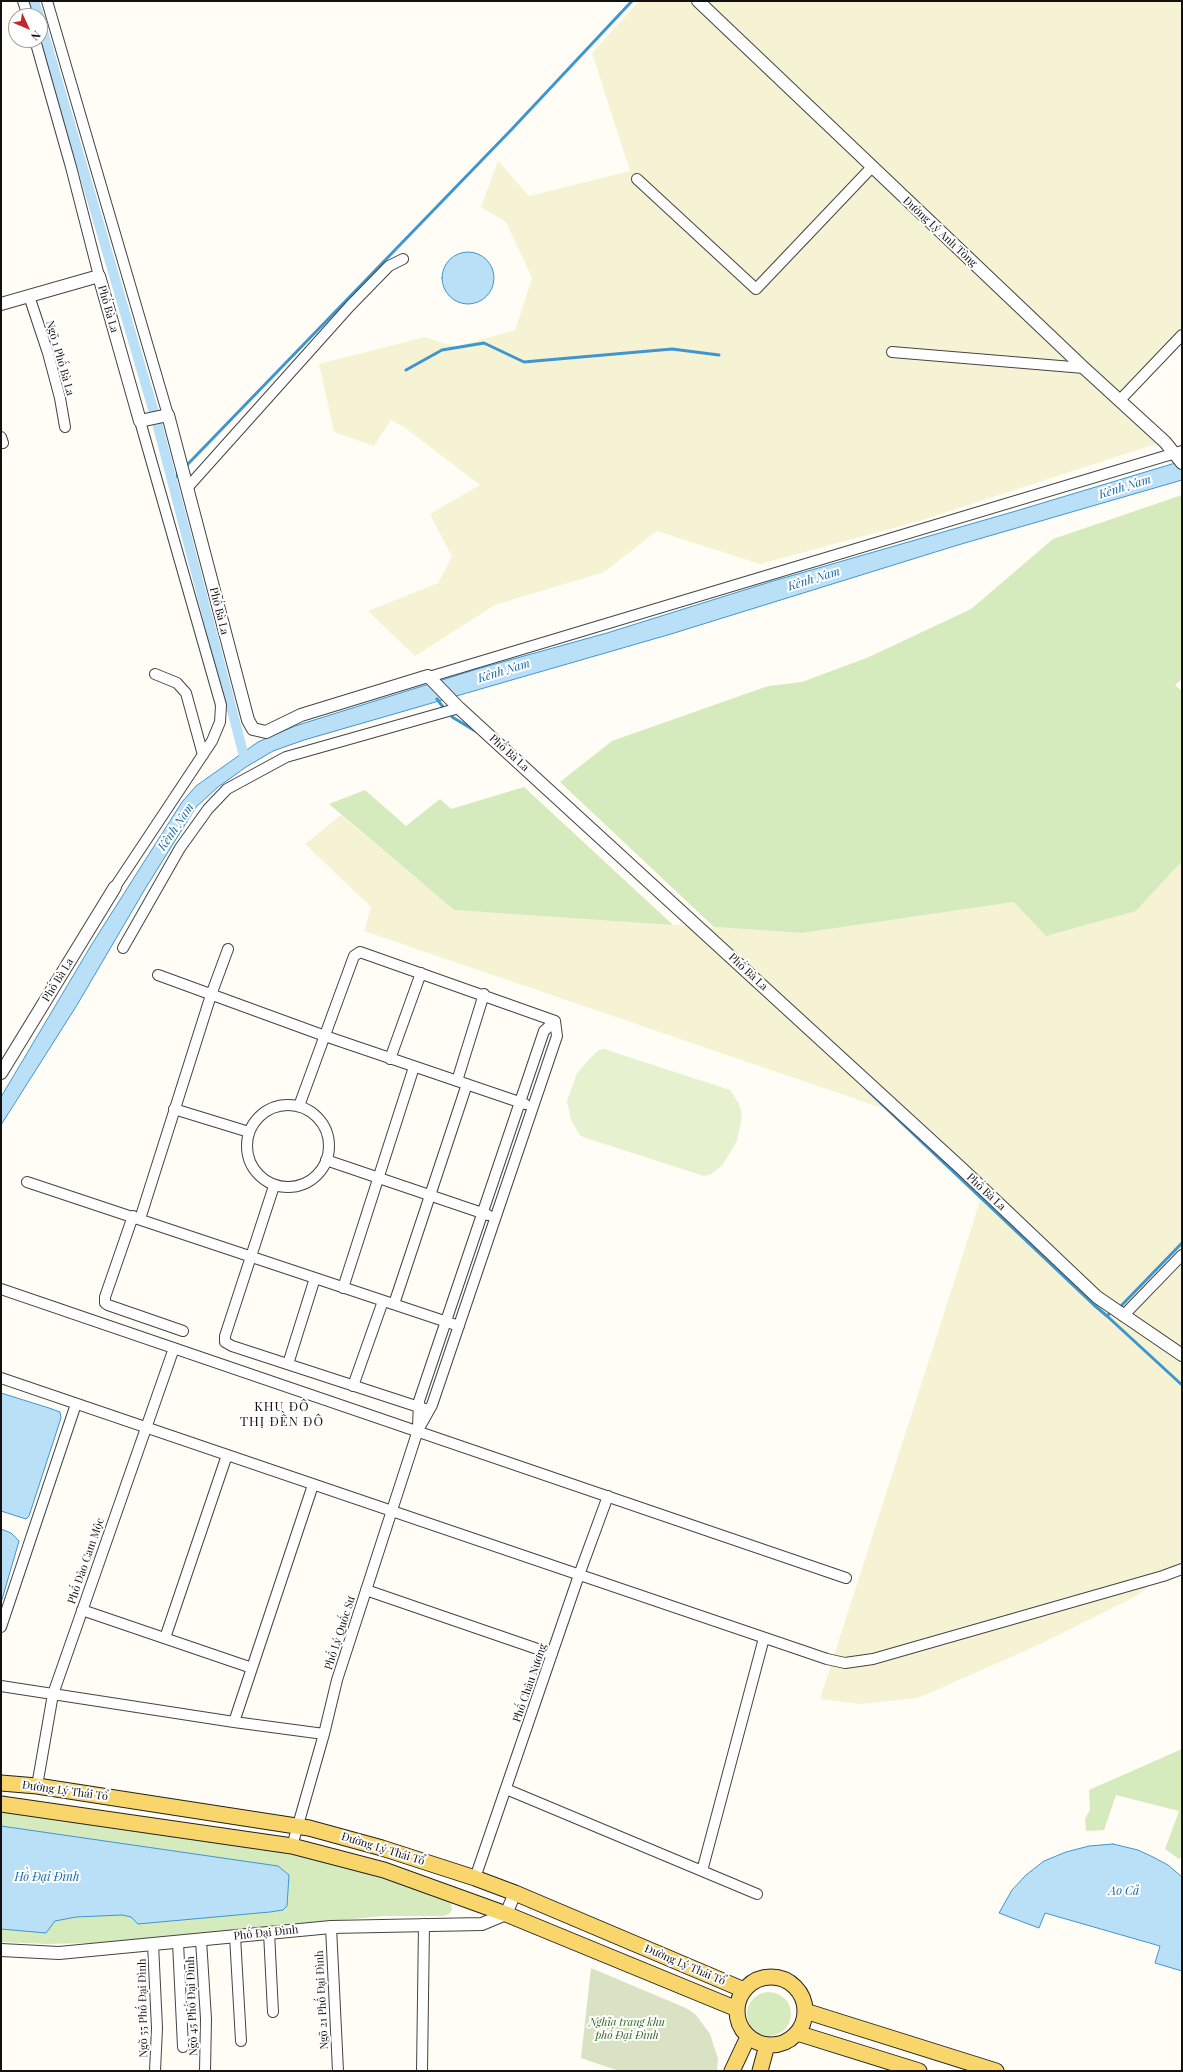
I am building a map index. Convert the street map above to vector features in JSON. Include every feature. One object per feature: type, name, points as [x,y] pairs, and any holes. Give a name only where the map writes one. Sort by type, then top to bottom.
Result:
[{"type":"main road","name":"Đường Lý Thái Tổ","points":[[1,1783],[37,1786],[298,1826],[382,1848],[475,1878],[515,1893],[744,1990]]},
{"type":"main road","name":"Đường Lý Thái Tổ","points":[[1,1804],[40,1808],[292,1846],[384,1870],[506,1914],[737,2009]]},
{"type":"main road","points":[[768,1977],[782,1979],[799,1991],[805,2012],[797,2033],[786,2042],[768,2045],[756,2042],[748,2037],[740,2026],[737,2009],[739,1999],[744,1990],[755,1981],[768,1977]]},
{"type":"main road","points":[[805,2012],[996,2071]]},
{"type":"main road","points":[[797,2033],[919,2071]]},
{"type":"main road","points":[[732,2071],[748,2037]]},
{"type":"main road","points":[[760,2071],[768,2045]]},
{"type":"street","points":[[47,1],[168,415],[140,421],[221,705],[220,722],[212,741],[115,887]]},
{"type":"street","name":"Đường Lý Anh Tông","points":[[698,1],[1084,368],[1179,456]]},
{"type":"street","points":[[37,48],[72,167],[99,276]]},
{"type":"street","points":[[637,179],[756,289],[872,167]]},
{"type":"street","points":[[186,482],[350,306],[389,266],[403,259]]},
{"type":"street","name":"Phố Bà La","points":[[1,304],[99,276],[140,421]]},
{"type":"street","name":"Ngõ 1 Phố Bà La","points":[[29,296],[50,360],[60,398],[65,427]]},
{"type":"street","points":[[1120,400],[1182,335]]},
{"type":"street","points":[[892,352],[1084,368]]},
{"type":"street","name":"Phố Bà La","points":[[168,415],[248,720],[253,728],[266,732],[300,716],[428,677],[944,1152],[1097,1297],[1182,1355]]},
{"type":"street","points":[[428,677],[1179,456]]},
{"type":"street","points":[[154,674],[177,683],[186,693],[203,755]]},
{"type":"street","points":[[123,948],[180,848],[208,809],[227,789],[286,757],[459,707]]},
{"type":"street","name":"Phố Bà La","points":[[1,1073],[115,887]]},
{"type":"street","points":[[183,1331],[108,1305],[105,1303],[105,1297],[136,1217],[174,1110],[210,995],[228,949]]},
{"type":"street","points":[[299,1106],[354,956],[360,952],[484,994],[555,1021]]},
{"type":"street","points":[[390,1059],[421,973]]},
{"type":"street","points":[[158,975],[390,1059],[533,1107]]},
{"type":"street","points":[[394,1304],[430,1196],[462,1083],[484,994]]},
{"type":"street","points":[[418,1430],[419,1401],[544,1031],[555,1021]]},
{"type":"street","points":[[418,1430],[429,1410],[459,1326],[557,1036],[555,1021]]},
{"type":"street","points":[[343,1288],[414,1067]]},
{"type":"street","points":[[279,1106],[299,1106],[312,1113],[321,1121],[327,1131],[329,1143],[326,1160],[318,1175],[308,1182],[297,1187],[285,1188],[274,1186],[263,1180],[255,1172],[249,1161],[246,1150],[249,1132],[258,1117],[268,1110],[279,1106]]},
{"type":"street","points":[[174,1110],[249,1132]]},
{"type":"street","points":[[326,1160],[495,1218]]},
{"type":"street","points":[[27,1182],[136,1217],[250,1257],[459,1326]]},
{"type":"street","points":[[274,1186],[225,1336],[226,1342],[232,1346],[429,1410]]},
{"type":"street","points":[[1123,1316],[1182,1255]]},
{"type":"street","points":[[288,1364],[315,1278]]},
{"type":"street","points":[[1,1289],[418,1430],[846,1578]]},
{"type":"street","points":[[353,1386],[383,1301]]},
{"type":"street","name":"Phố Đào Cam Mộc","points":[[37,1786],[53,1694],[174,1348]]},
{"type":"street","points":[[1,1378],[764,1638],[845,1663],[873,1659],[1163,1576],[1182,1569]]},
{"type":"street","points":[[1,1628],[76,1404]]},
{"type":"street","name":"Phố Lý Quốc Sư","points":[[292,1846],[324,1734],[337,1680],[418,1430]]},
{"type":"street","points":[[165,1638],[227,1455]]},
{"type":"street","points":[[234,1722],[313,1485]]},
{"type":"street","name":"Phố Châu Nương","points":[[475,1878],[579,1575],[608,1496]]},
{"type":"street","points":[[366,1590],[552,1654]]},
{"type":"street","points":[[82,1610],[252,1668]]},
{"type":"street","points":[[702,1872],[764,1638]]},
{"type":"street","points":[[1,1686],[234,1722],[324,1734]]},
{"type":"street","points":[[506,1790],[757,1894]]},
{"type":"street","points":[[506,1914],[515,1893]]},
{"type":"street","name":"Phố Đại Đình","points":[[1,1950],[59,1953],[331,1927],[482,1924],[506,1914]]},
{"type":"street","points":[[422,2071],[424,1924]]},
{"type":"street","name":"Ngõ 21 Phố Đại Đình","points":[[331,1927],[338,2071]]},
{"type":"street","points":[[269,1932],[273,2012]]},
{"type":"street","points":[[235,1936],[241,2041]]},
{"type":"street","name":"Ngõ 45 Phố Đại Đình","points":[[201,1940],[206,2019],[205,2071]]},
{"type":"street","points":[[178,1942],[183,2046]]},
{"type":"street","name":"Ngõ 55 Phố Đại Đình","points":[[153,1944],[157,2028],[156,2071]]},
{"type":"shaded area","points":[[639,1],[1182,1],[1182,331],[1114,402],[1156,444],[916,522],[760,564],[657,531],[604,572],[495,605],[415,656],[368,611],[438,583],[452,557],[430,514],[480,485],[404,427],[391,420],[374,446],[334,432],[319,364],[425,337],[455,347],[515,330],[532,278],[506,222],[481,207],[498,161],[529,196],[630,171],[592,53]]},
{"type":"shaded area","points":[[341,815],[454,910],[802,933],[1014,902],[1136,911],[1182,861],[1182,1560],[1138,1595],[1036,1646],[918,1698],[860,1704],[820,1699],[982,1195],[888,1110],[364,931],[371,907],[305,844]]},
{"type":"green space","points":[[1182,495],[1182,679],[1175,685],[1182,691],[1182,861],[1136,911],[1046,936],[1014,902],[802,933],[714,927],[560,782],[612,741],[768,686],[802,682],[869,657],[971,609],[1053,539]]},
{"type":"green space","points":[[524,787],[673,925],[454,910],[329,804],[365,790],[406,826],[440,799],[451,809]]},
{"type":"green space","points":[[604,1049],[730,1090],[739,1104],[742,1114],[737,1141],[722,1166],[711,1174],[704,1176],[583,1137],[579,1134],[571,1120],[567,1101],[577,1073],[592,1056],[599,1050]]},
{"type":"green space","points":[[1182,1749],[1182,1857],[1179,1859],[1165,1849],[1179,1811],[1116,1795],[1104,1830],[1086,1831],[1085,1819],[1090,1810],[1089,1790]]},
{"type":"green space","points":[[1,1811],[270,1850],[308,1858],[366,1873],[433,1894],[447,1900],[451,1904],[452,1910],[449,1914],[444,1916],[384,1916],[257,1928],[139,1942],[46,1944],[1,1942]]},
{"type":"green space","name":"Nghĩa trang khu phố Đại Đình","points":[[591,1968],[686,2008],[696,2015],[710,2034],[718,2059],[717,2071],[619,2071],[581,2058]]},
{"type":"green space","points":[[769,1992],[781,1996],[787,2002],[791,2014],[787,2026],[781,2032],[769,2036],[757,2032],[751,2026],[747,2014],[751,2002],[757,1996]]},
{"type":"water","points":[[463,252],[473,252],[487,259],[494,273],[494,283],[487,297],[473,304],[463,304],[453,300],[446,293],[442,283],[442,273],[446,263],[453,256]]},
{"type":"water","name":"Kênh Nam","points":[[1182,461],[1182,480],[958,545],[671,634],[304,740],[273,751],[246,767],[218,787],[196,807],[145,889],[77,1005],[1,1125],[1,1097],[92,944],[182,802],[196,786],[258,742],[295,726],[477,669],[607,633],[773,581],[1016,511]]},
{"type":"water","points":[[1,1393],[60,1412],[61,1418],[29,1516],[26,1519],[1,1511]]},
{"type":"water","points":[[1,1529],[11,1533],[19,1541],[1,1603]]},
{"type":"water","name":"Hồ Đại Đình","points":[[1,1826],[278,1866],[289,1875],[287,1906],[283,1910],[270,1912],[138,1924],[131,1917],[122,1915],[76,1917],[55,1921],[46,1933],[1,1929]]},
{"type":"water","name":"Ao Cả","points":[[1113,1844],[1138,1850],[1153,1857],[1168,1865],[1182,1877],[1182,1971],[1155,1963],[1160,1946],[1045,1913],[1039,1928],[999,1913],[1012,1890],[1026,1875],[1044,1861],[1066,1852],[1089,1846]]},
{"type":"waterway","points":[[34,1],[36,8]]},
{"type":"waterway","points":[[186,466],[512,129],[632,1]]},
{"type":"waterway","points":[[48,48],[157,423],[245,760]]},
{"type":"waterway","points":[[406,370],[442,350],[484,343],[524,362],[672,349],[719,355]]},
{"type":"waterway","points":[[172,481],[180,472]]},
{"type":"waterway","points":[[437,699],[443,707]]},
{"type":"waterway","points":[[452,717],[477,732]]},
{"type":"waterway","points":[[867,1090],[1094,1305],[1107,1316],[1112,1311]]},
{"type":"waterway","points":[[1120,1307],[1182,1243]]},
{"type":"waterway","points":[[1107,1316],[1182,1385]]},
{"type":"district","name":"KHU ĐÔ THỊ ĐỀN ĐÔ","points":[[282,1414]]}]
